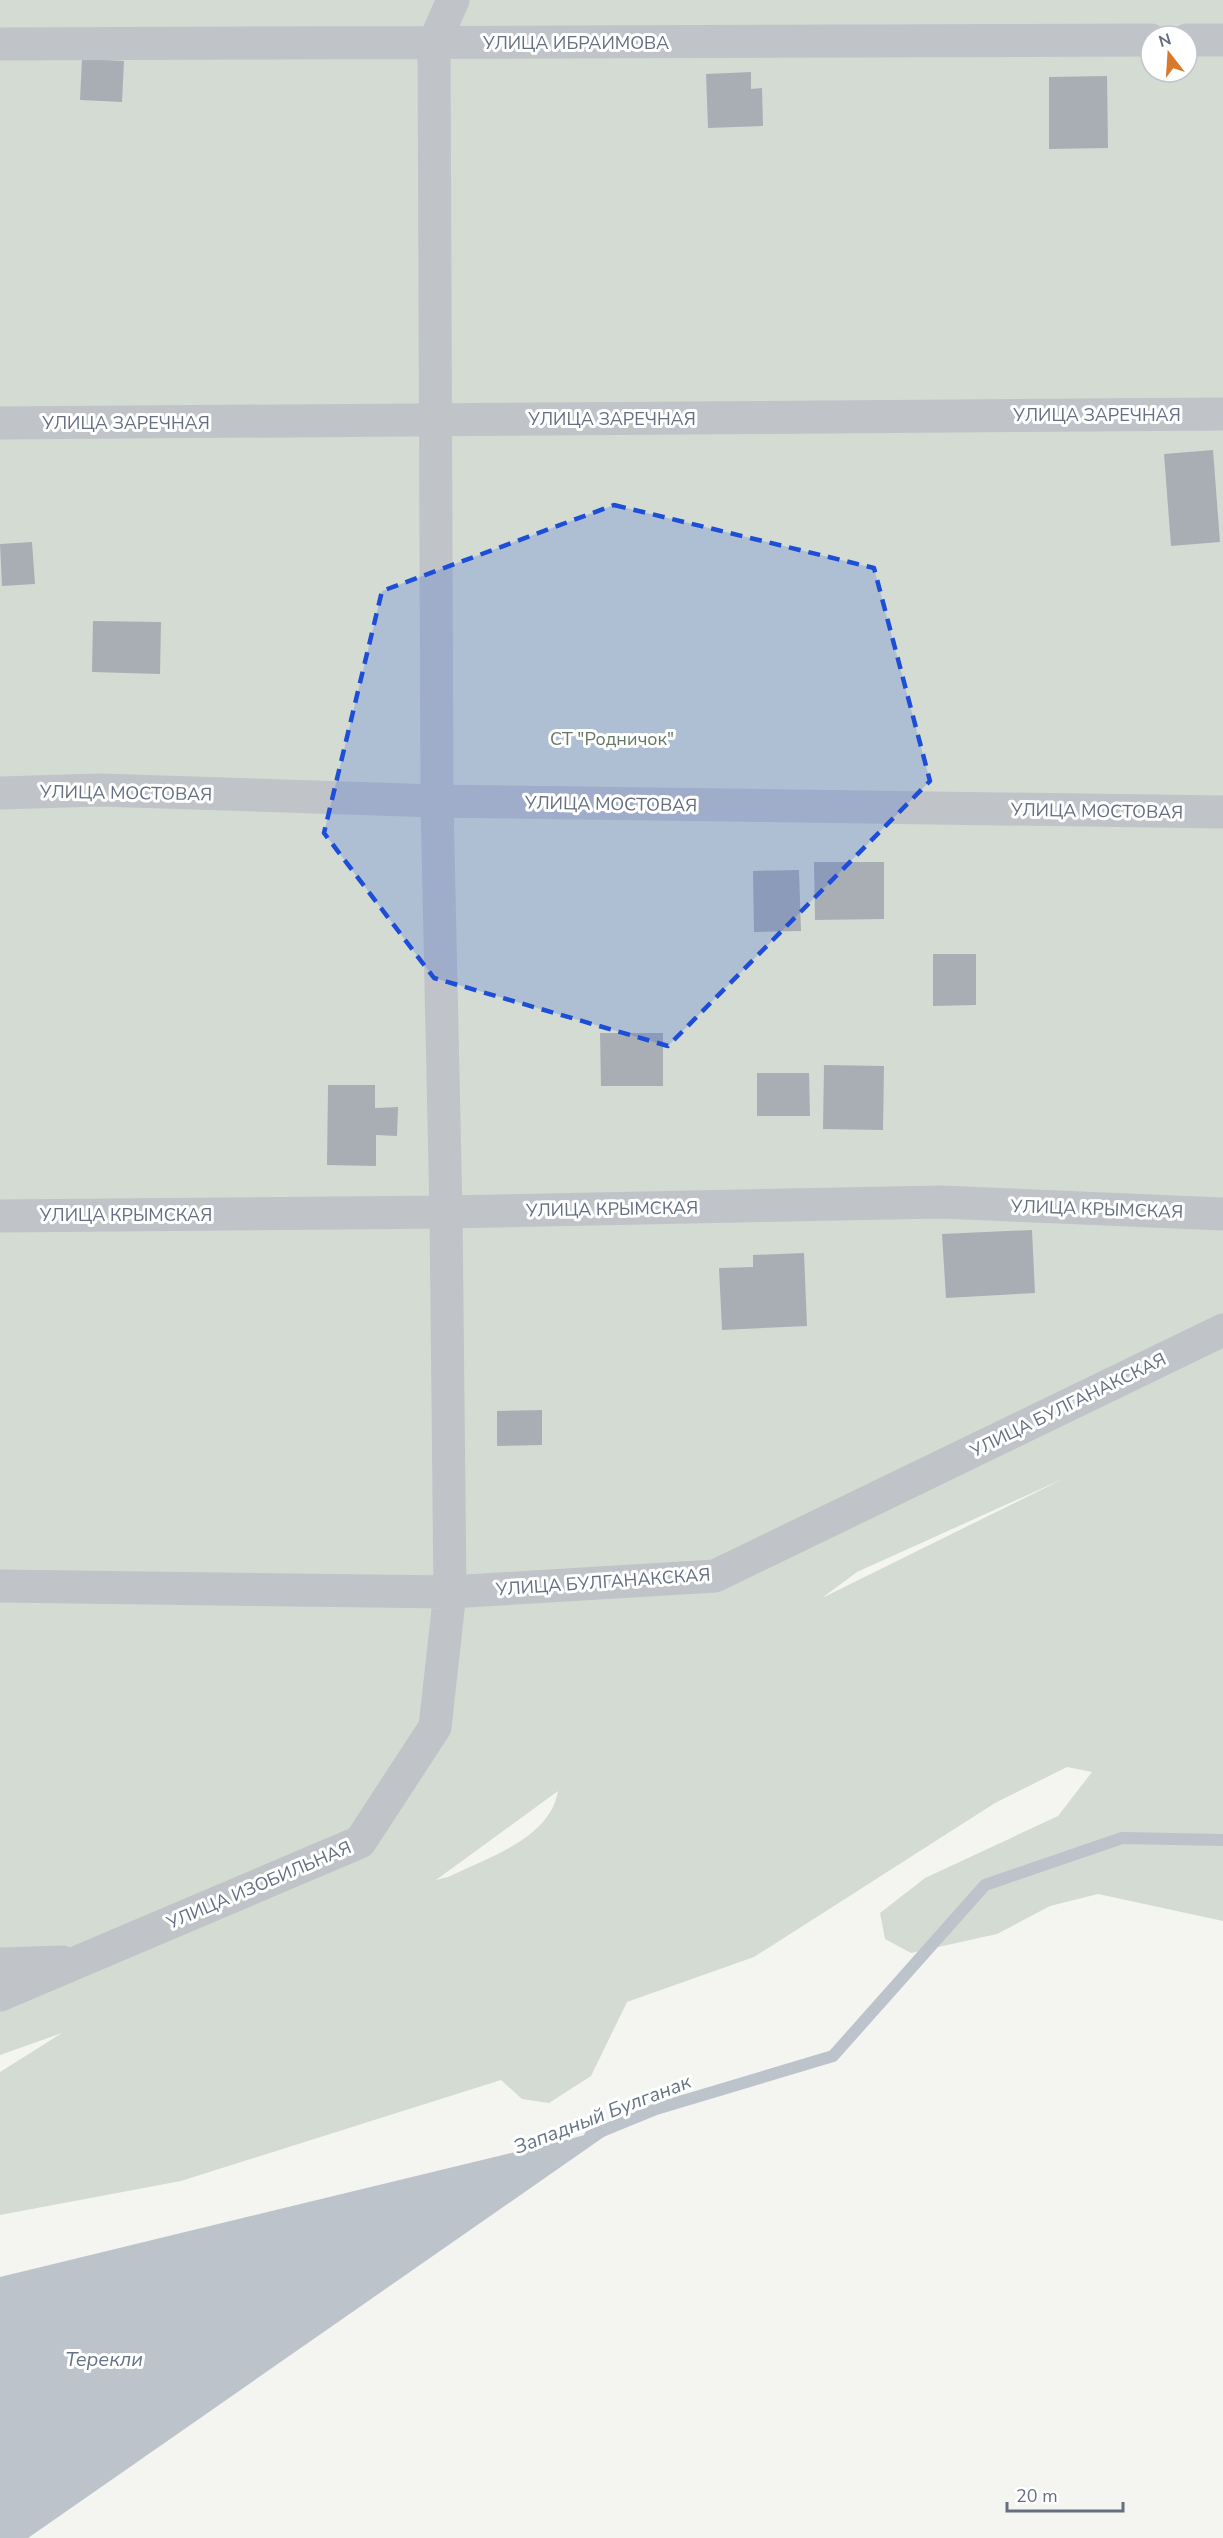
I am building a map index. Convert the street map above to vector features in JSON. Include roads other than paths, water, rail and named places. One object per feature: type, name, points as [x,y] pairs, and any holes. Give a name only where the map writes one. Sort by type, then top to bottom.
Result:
[{"type":"street","points":[[434,43],[453,0]]},
{"type":"street","name":"УЛИЦА ИБРАИМОВА","points":[[0,44],[1139,40]]},
{"type":"street","points":[[1199,40],[1223,40]]},
{"type":"street","name":"УЛИЦА ИЗОБИЛЬНАЯ","points":[[0,1964],[78,1962],[360,1842],[435,1727],[450,1592],[446,1212],[437,801],[438,420],[434,43]]},
{"type":"street","name":"УЛИЦА ЗАРЕЧНАЯ","points":[[0,423],[1223,414]]},
{"type":"street","name":"УЛИЦА МОСТОВАЯ","points":[[0,793],[100,790],[437,801],[1223,812]]},
{"type":"street","name":"УЛИЦА КРЫМСКАЯ","points":[[0,1216],[446,1212],[941,1202],[1223,1214]]},
{"type":"street","name":"УЛИЦА БУЛГАНАКСКАЯ","points":[[0,1586],[450,1592],[715,1576],[1223,1330]]},
{"type":"street","points":[[0,1995],[78,1962]]},
{"type":"water","name":"Терекли","points":[[618,2127],[28,2538],[0,2538],[0,2277]]},
{"type":"waterway","name":"Западный Булганак","points":[[590,2136],[656,2109],[833,2056],[985,1885],[1122,1838],[1223,1840]]},
{"type":"park label","name":"СТ \"Родничок\"","points":[[612,739]]}]
